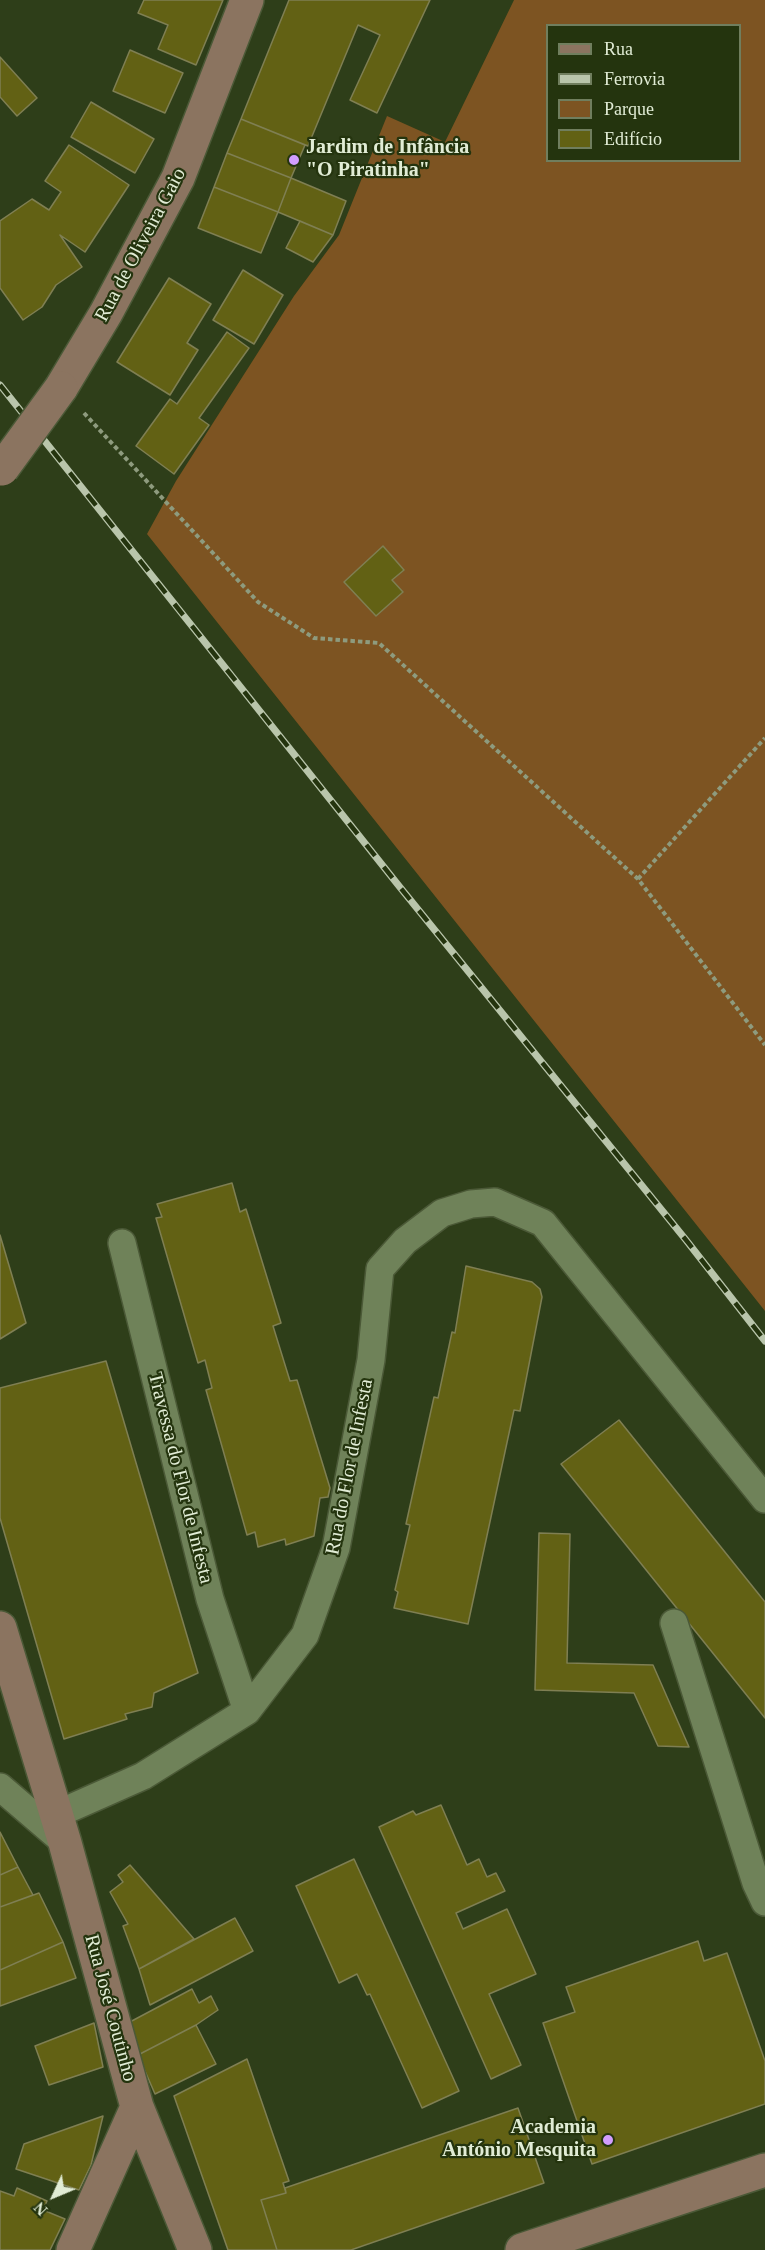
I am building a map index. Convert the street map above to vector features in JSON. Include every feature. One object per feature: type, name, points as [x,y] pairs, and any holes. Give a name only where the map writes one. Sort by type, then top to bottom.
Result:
[{"type":"street","name":"Rua de Oliveira Gaio","points":[[1,470],[61,388],[106,313],[178,178],[247,0]]},
{"type":"street","name":"Rua do Flor de Infesta","points":[[60,1829],[247,1711],[305,1635],[336,1548],[371,1360],[380,1269],[405,1242],[442,1213],[471,1204],[495,1202],[543,1223],[765,1499]]},
{"type":"street","name":"Travessa do Flor de Infesta","points":[[122,1243],[210,1599],[247,1711]]},
{"type":"street","points":[[674,1623],[756,1883],[765,1902]]},
{"type":"street","name":"Rua José Coutinho","points":[[0,1628],[60,1829],[137,2107],[195,2250]]},
{"type":"street","points":[[0,1787],[60,1829]]},
{"type":"street","points":[[73,2250],[137,2107]]},
{"type":"street","points":[[522,2250],[765,2170]]},
{"type":"path","points":[[61,388],[258,602],[314,638],[379,644],[638,879],[765,1045]]},
{"type":"path","points":[[638,879],[765,738]]},
{"type":"green space","points":[[514,0],[765,0],[765,1311],[147,534],[176,481],[294,296],[339,235],[387,116],[445,142]]},
{"type":"building","points":[[144,0],[223,0],[196,65],[158,49],[168,25],[138,13]]},
{"type":"building","points":[[289,0],[430,0],[377,113],[350,100],[380,35],[358,25],[308,146],[241,119]]},
{"type":"building","points":[[130,50],[183,73],[165,113],[113,91]]},
{"type":"building","points":[[0,57],[37,98],[17,116],[0,97]]},
{"type":"building","points":[[91,102],[154,139],[135,173],[71,137]]},
{"type":"building","points":[[241,119],[305,145],[291,178],[227,153]]},
{"type":"building","points":[[69,145],[129,185],[85,252],[60,235],[82,267],[56,285],[42,307],[23,320],[0,288],[0,221],[32,199],[49,210],[61,192],[45,181]]},
{"type":"building","points":[[227,153],[291,178],[278,212],[214,187]]},
{"type":"building","points":[[291,178],[346,201],[333,235],[278,212]]},
{"type":"building","points":[[214,187],[278,212],[261,253],[198,228]]},
{"type":"building","points":[[300,221],[333,235],[313,262],[286,248]]},
{"type":"building","points":[[243,270],[283,295],[254,344],[213,320]]},
{"type":"building","points":[[169,278],[211,304],[187,343],[198,350],[170,395],[117,362]]},
{"type":"building","points":[[227,332],[249,348],[199,418],[209,425],[174,474],[136,446],[170,399],[177,404]]},
{"type":"building","points":[[383,546],[404,570],[392,580],[403,592],[376,616],[344,582]]},
{"type":"building","points":[[232,1183],[240,1212],[246,1209],[281,1323],[273,1326],[290,1381],[297,1380],[330,1488],[328,1497],[320,1498],[314,1536],[286,1545],[285,1539],[258,1547],[255,1532],[247,1535],[206,1390],[212,1388],[205,1360],[198,1363],[156,1218],[162,1217],[157,1204]]},
{"type":"building","points":[[0,1235],[26,1323],[0,1339]]},
{"type":"building","points":[[466,1266],[532,1282],[540,1289],[542,1297],[520,1411],[514,1410],[468,1624],[394,1608],[398,1592],[395,1590],[410,1525],[406,1524],[434,1397],[438,1398],[452,1332],[455,1333]]},
{"type":"building","points":[[106,1361],[198,1673],[154,1693],[152,1707],[125,1714],[127,1719],[64,1739],[0,1518],[0,1388]]},
{"type":"building","points":[[619,1420],[765,1602],[765,1718],[561,1464]]},
{"type":"building","points":[[539,1533],[570,1534],[567,1663],[653,1665],[689,1747],[658,1746],[634,1693],[535,1690]]},
{"type":"building","points":[[441,1805],[467,1865],[479,1859],[487,1877],[496,1873],[505,1891],[456,1913],[463,1929],[507,1909],[536,1974],[489,1994],[521,2065],[491,2079],[379,1827],[413,1811],[416,1815]]},
{"type":"building","points":[[0,1832],[18,1867],[0,1875]]},
{"type":"building","points":[[354,1859],[459,2091],[422,2108],[370,1994],[367,1995],[357,1974],[339,1983],[296,1886]]},
{"type":"building","points":[[130,1865],[194,1939],[139,1969],[123,1926],[128,1924],[110,1892],[123,1882],[118,1875]]},
{"type":"building","points":[[18,1867],[33,1895],[0,1907],[0,1875]]},
{"type":"building","points":[[39,1893],[63,1942],[0,1970],[0,1907]]},
{"type":"building","points":[[235,1918],[253,1951],[150,2005],[139,1969]]},
{"type":"building","points":[[698,1941],[704,1961],[727,1953],[765,2061],[765,2104],[592,2164],[543,2023],[575,2012],[566,1987]]},
{"type":"building","points":[[63,1942],[76,1978],[0,2006],[0,1970]]},
{"type":"building","points":[[192,1989],[199,2003],[211,1996],[218,2010],[196,2025],[138,2055],[128,2023]]},
{"type":"building","points":[[94,2023],[103,2067],[49,2085],[35,2046]]},
{"type":"building","points":[[196,2025],[216,2064],[155,2094],[138,2055]]},
{"type":"building","points":[[247,2059],[289,2181],[283,2183],[286,2193],[261,2200],[277,2250],[228,2250],[174,2096]]},
{"type":"building","points":[[518,2108],[544,2183],[351,2250],[277,2250],[261,2200],[286,2193],[285,2188]]},
{"type":"building","points":[[103,2116],[91,2165],[79,2190],[16,2169],[24,2144]]},
{"type":"building","points":[[17,2188],[47,2201],[43,2210],[65,2219],[50,2250],[0,2250],[0,2191],[14,2196]]},
{"type":"railway","points":[[0,385],[765,1341]]},
{"type":"place","name":"Jardim de Infância \"O Piratinha\"","points":[[294,160]]},
{"type":"place","name":"Academia António Mesquita","points":[[608,2140]]}]
